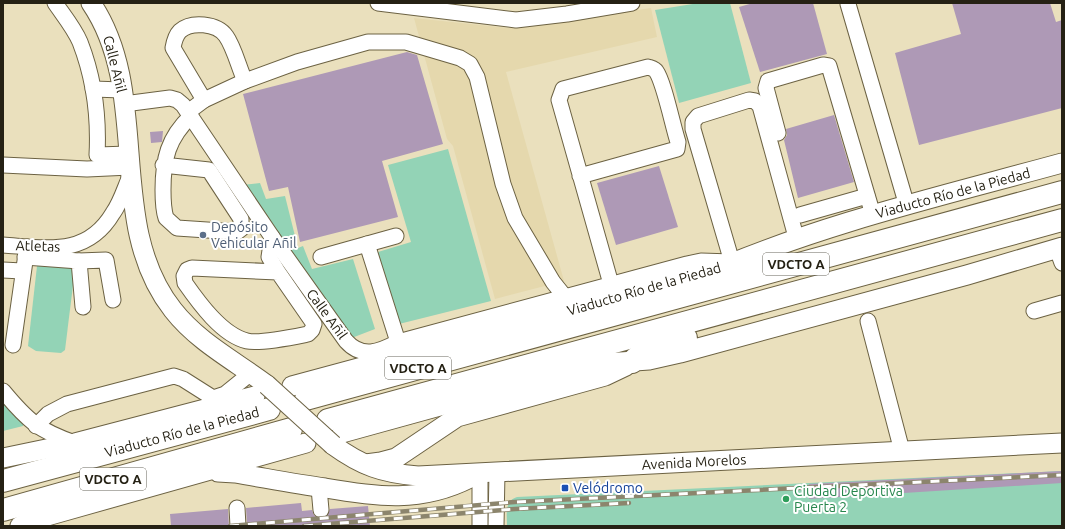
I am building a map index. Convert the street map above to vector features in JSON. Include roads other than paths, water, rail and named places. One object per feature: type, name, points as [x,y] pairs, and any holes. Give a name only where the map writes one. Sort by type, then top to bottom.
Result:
[{"type":"highway","name":"Viaducto Río de la Piedad","points":[[299,392],[1062,192]]},
{"type":"highway","name":"VDCTO A","points":[[334,432],[926,257],[1062,220]]},
{"type":"highway","points":[[732,262],[750,263],[860,240],[890,238]]},
{"type":"highway","points":[[632,362],[638,356],[652,348],[834,295],[926,257]]},
{"type":"highway","name":"Viaducto Río de la Piedad","points":[[3,481],[264,397]]},
{"type":"highway","name":"Viaducto Río de la Piedad","points":[[3,510],[299,436]]},
{"type":"main road","name":"Calle Añil","points":[[91,3],[104,26],[116,59],[123,97],[130,165],[142,247],[157,287],[172,310],[190,329],[251,373],[264,397],[334,432]]},
{"type":"main road","name":"Viaducto Río de la Piedad","points":[[299,392],[706,274],[732,262],[801,236],[1062,163]]},
{"type":"main road","points":[[334,432],[592,364],[632,362],[680,353],[967,275],[1060,253]]},
{"type":"main road","points":[[361,464],[381,462],[396,458],[457,417],[605,376],[632,362]]},
{"type":"main road","name":"Viaducto Río de la Piedad","points":[[3,458],[75,444],[264,397]]},
{"type":"main road","name":"Avenida Morelos","points":[[334,432],[361,464],[387,473],[433,476],[1062,443]]},
{"type":"main road","name":"Viaducto Río de la Piedad","points":[[20,526],[47,516],[205,471],[299,436]]},
{"type":"main road","points":[[205,471],[235,473],[372,496],[416,495],[441,491],[489,473]]},
{"type":"street","points":[[55,3],[80,42],[93,89],[98,123],[97,155],[130,165]]},
{"type":"street","points":[[378,3],[516,20],[567,8],[632,3]]},
{"type":"street","points":[[848,4],[907,206]]},
{"type":"street","points":[[204,100],[174,48],[175,40],[180,31],[188,26],[206,25],[217,28],[226,35],[245,81]]},
{"type":"street","points":[[163,165],[209,170],[241,219],[241,229],[237,232],[177,228],[172,225],[164,213],[163,165],[170,145],[190,114],[204,100],[245,81],[297,62],[368,42],[406,42],[460,58],[470,64],[476,77],[503,184],[514,218],[553,282],[566,297]]},
{"type":"street","points":[[801,236],[800,215],[766,84],[770,80],[823,65],[829,66],[873,215]]},
{"type":"street","points":[[580,176],[677,149],[678,142],[661,82],[653,68],[648,67],[563,89],[560,100],[580,176],[611,284]]},
{"type":"street","points":[[93,89],[123,97]]},
{"type":"street","name":"Calle Añil","points":[[123,97],[170,98],[177,100],[190,114],[272,237],[352,347],[357,350],[370,353],[381,351],[398,342],[700,261],[732,262]]},
{"type":"street","points":[[732,262],[693,129],[693,122],[698,116],[749,100],[760,106],[801,236]]},
{"type":"street","points":[[3,165],[87,169],[130,165]]},
{"type":"street","name":"Atletas","points":[[3,245],[25,258],[55,248],[71,246],[86,241],[99,232],[114,213],[130,165]]},
{"type":"street","points":[[800,215],[867,196]]},
{"type":"street","points":[[321,257],[396,236]]},
{"type":"street","points":[[272,237],[269,257],[314,324],[312,330],[308,334],[257,342],[247,341],[216,322],[208,314],[185,283],[184,276],[186,270],[192,268],[278,272]]},
{"type":"street","points":[[367,244],[398,342]]},
{"type":"street","points":[[13,345],[25,258]]},
{"type":"street","points":[[3,270],[25,258],[79,261],[106,260],[113,300]]},
{"type":"street","points":[[79,261],[83,307]]},
{"type":"street","points":[[1034,311],[1062,303]]},
{"type":"street","points":[[868,321],[902,451]]},
{"type":"street","points":[[36,426],[48,414],[67,404],[174,376],[183,378],[213,398],[226,394],[251,373]]},
{"type":"street","points":[[3,392],[22,414],[36,426],[75,444]]},
{"type":"street","points":[[480,526],[489,473]]},
{"type":"street","points":[[489,473],[496,526]]},
{"type":"street","points":[[319,488],[321,510]]},
{"type":"street","points":[[237,508],[238,526]]},
{"type":"railway","points":[[230,526],[515,502],[1062,475]]},
{"type":"railway","points":[[304,526],[515,509],[629,503]]},
{"type":"place","name":"Depósito Vehicular Añil","points":[[203,235]]},
{"type":"place","name":"Velódromo","points":[[565,488]]},
{"type":"place","name":"Ciudad Deportiva Puerta 2","points":[[786,499]]}]
